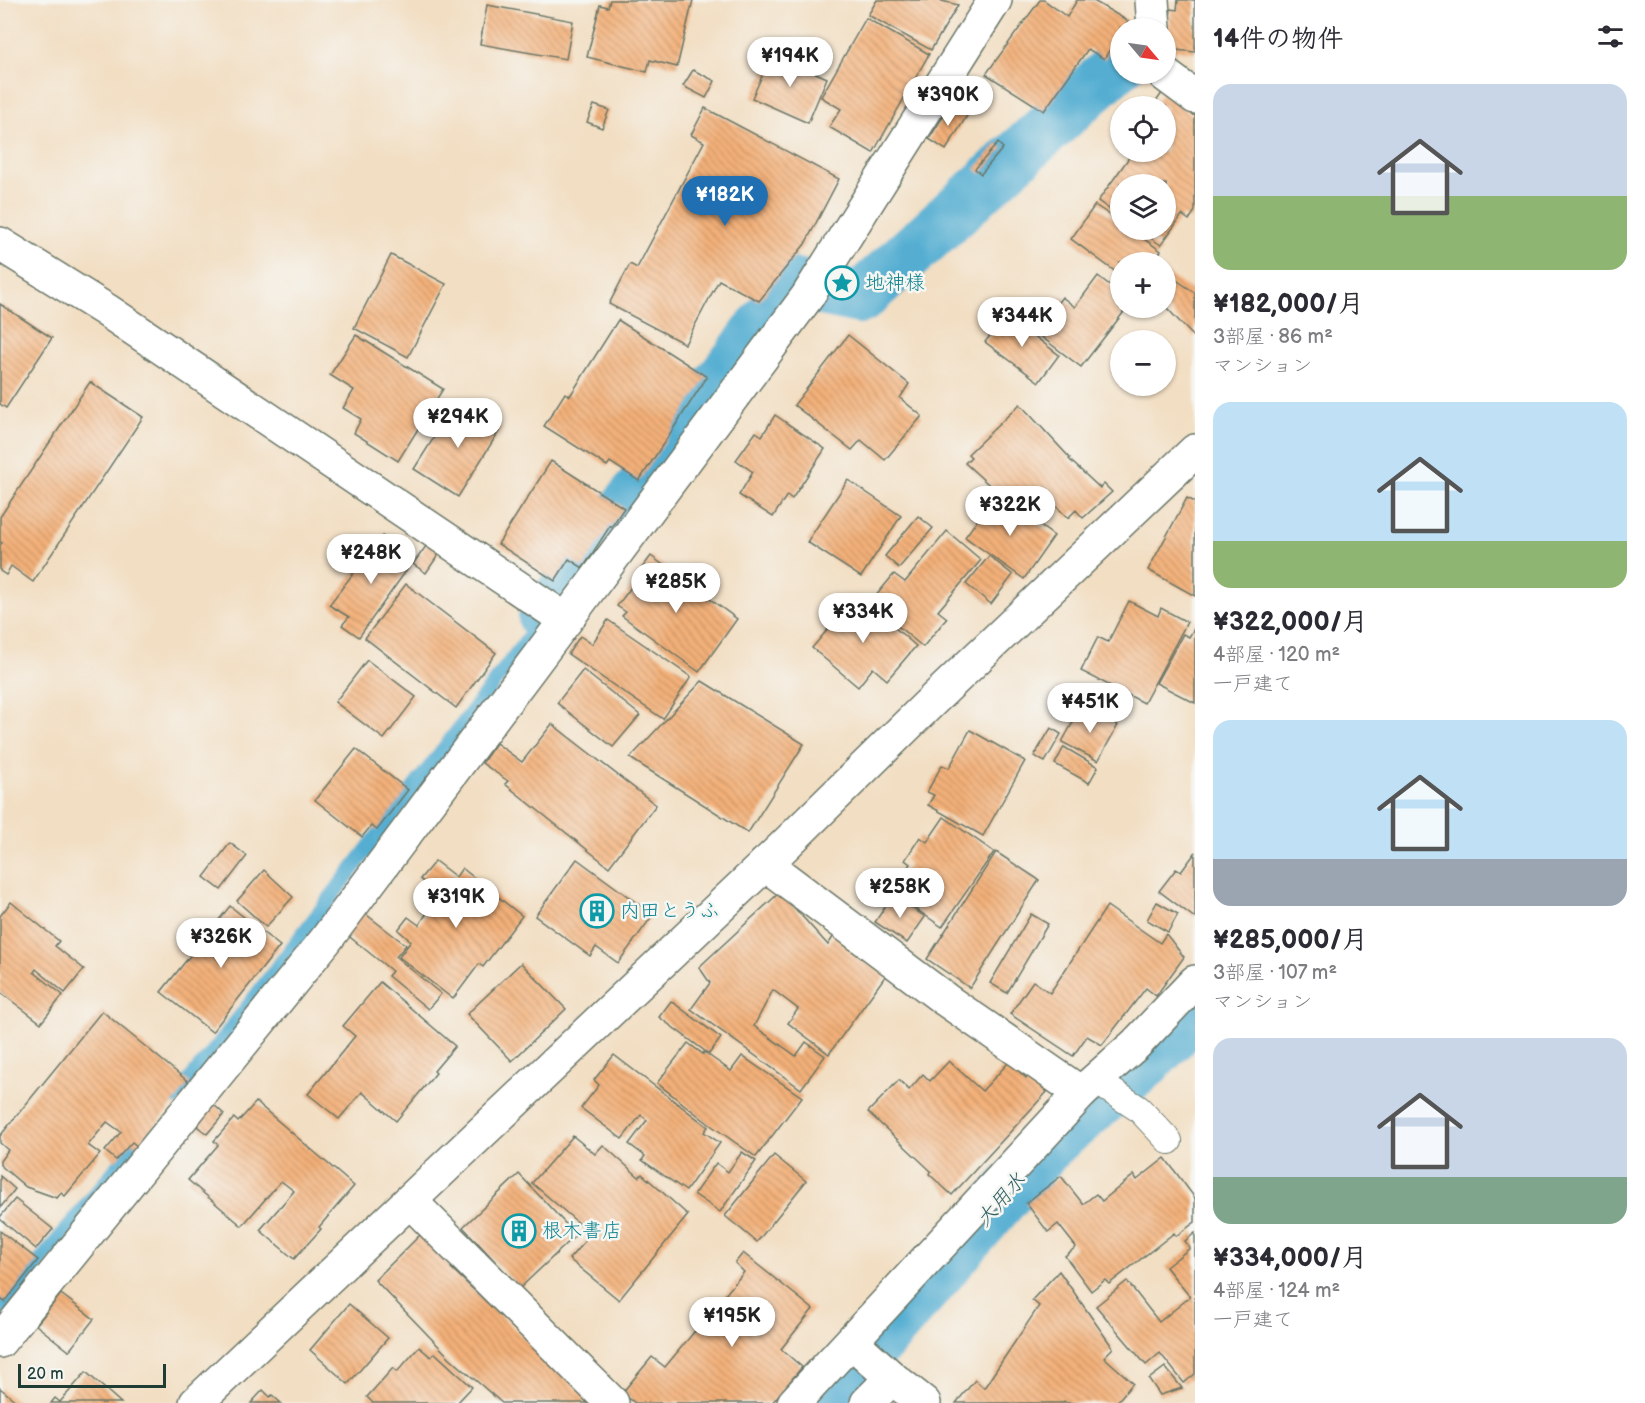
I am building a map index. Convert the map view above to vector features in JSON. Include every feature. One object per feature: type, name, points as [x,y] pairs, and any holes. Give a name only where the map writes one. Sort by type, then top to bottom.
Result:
[{"type":"street","points":[[0,1341],[325,941],[555,613],[807,297],[995,0]]},
{"type":"street","points":[[1152,0],[1153,18]]},
{"type":"street","points":[[1176,83],[1195,97]]},
{"type":"street","points":[[0,244],[106,310],[555,613]]},
{"type":"street","points":[[196,1403],[765,864],[934,699],[1195,451]]},
{"type":"street","points":[[765,864],[946,1000],[1089,1087]]},
{"type":"street","points":[[867,1403],[871,1359],[895,1294],[1089,1087],[1136,1044],[1195,982]]},
{"type":"street","points":[[410,1201],[612,1403]]},
{"type":"street","points":[[794,1403],[871,1359]]},
{"type":"street","points":[[871,1359],[924,1403]]},
{"type":"lane","points":[[1089,1087],[1139,1109],[1169,1141]]},
{"type":"building","points":[[610,0],[693,0],[677,67],[650,60],[647,72],[587,57],[600,5],[608,7]]},
{"type":"building","points":[[877,0],[938,0],[958,5],[931,50],[868,15]]},
{"type":"building","points":[[1040,0],[1044,0],[1067,17],[1077,0],[1092,0],[1123,18],[1110,18],[1110,49],[1104,59],[1088,49],[1044,111],[986,74]]},
{"type":"building","points":[[1178,0],[1195,0],[1195,52],[1176,50],[1176,18],[1170,18],[1171,9],[1177,10]]},
{"type":"building","points":[[487,5],[573,21],[566,59],[480,44]]},
{"type":"building","points":[[866,18],[929,54],[873,153],[829,127],[841,109],[821,97]]},
{"type":"building","points":[[772,54],[827,78],[808,123],[752,98]]},
{"type":"building","points":[[693,70],[715,81],[706,98],[683,86]]},
{"type":"building","points":[[1176,103],[1195,116],[1195,211],[1189,220],[1182,215],[1176,224],[1176,174],[1117,174],[1126,162],[1176,162]]},
{"type":"building","points":[[951,104],[968,114],[946,150],[929,139]]},
{"type":"building","points":[[594,105],[609,110],[602,128],[587,122]]},
{"type":"building","points":[[705,108],[839,179],[805,244],[759,301],[719,280],[685,344],[609,304],[630,264],[637,268],[704,142],[691,135]]},
{"type":"building","points":[[998,143],[1003,148],[981,174],[975,169]]},
{"type":"building","points":[[1110,184],[1110,210],[1098,201]]},
{"type":"building","points":[[1095,205],[1110,215],[1110,240],[1145,240],[1161,251],[1110,252],[1110,268],[1071,239]]},
{"type":"building","points":[[1154,240],[1164,240],[1161,245]]},
{"type":"building","points":[[391,255],[446,284],[408,357],[354,328]]},
{"type":"building","points":[[1098,276],[1110,285],[1110,318],[1119,318],[1081,367],[1035,332],[1062,297],[1075,307]]},
{"type":"building","points":[[1176,280],[1195,293],[1195,338],[1176,318]]},
{"type":"building","points":[[0,304],[52,338],[6,408],[0,404]]},
{"type":"building","points":[[1007,315],[1059,355],[1039,382],[985,342]]},
{"type":"building","points":[[618,320],[707,377],[639,481],[610,462],[607,466],[544,426],[565,393],[570,396]]},
{"type":"building","points":[[356,335],[443,389],[398,461],[354,433],[361,419],[343,408],[354,390],[330,375]]},
{"type":"building","points":[[848,335],[909,384],[900,398],[922,416],[885,460],[861,440],[852,450],[794,405]]},
{"type":"building","points":[[90,382],[143,417],[33,582],[11,566],[6,575],[0,571],[0,545],[2,543],[0,542],[0,517]]},
{"type":"building","points":[[457,401],[501,428],[458,497],[414,469]]},
{"type":"building","points":[[1020,404],[1073,463],[1100,488],[1104,484],[1112,492],[1083,518],[1076,510],[1068,518],[1039,489],[1020,507],[1001,489],[997,492],[965,463],[971,457],[968,454]]},
{"type":"building","points":[[775,415],[825,449],[792,499],[787,495],[773,517],[739,495],[753,472],[736,460],[756,432],[762,436]]},
{"type":"building","points":[[551,461],[624,508],[583,568],[569,559],[555,581],[498,544]]},
{"type":"building","points":[[848,480],[901,516],[861,577],[807,542]]},
{"type":"building","points":[[996,494],[1054,536],[1024,579],[965,537]]},
{"type":"building","points":[[1187,498],[1195,502],[1195,596],[1148,570]]},
{"type":"building","points":[[918,516],[933,528],[899,568],[885,556]]},
{"type":"building","points":[[947,531],[981,560],[938,611],[947,618],[923,647],[870,603],[894,574],[905,582]]},
{"type":"building","points":[[382,536],[409,553],[404,560],[411,564],[359,637],[342,625],[349,617],[329,605]]},
{"type":"building","points":[[429,542],[441,551],[426,573],[413,564]]},
{"type":"building","points":[[651,556],[737,619],[699,672],[622,616],[626,612],[617,606]]},
{"type":"building","points":[[989,556],[1013,575],[991,604],[966,584]]},
{"type":"building","points":[[406,584],[496,653],[456,708],[365,638]]},
{"type":"building","points":[[857,595],[916,646],[887,680],[873,668],[858,687],[812,648]]},
{"type":"building","points":[[1129,601],[1158,616],[1161,608],[1187,622],[1144,703],[1081,671],[1098,637],[1108,642]]},
{"type":"building","points":[[608,620],[691,677],[663,719],[568,654],[580,636],[592,644]]},
{"type":"building","points":[[1195,627],[1195,703],[1156,683],[1183,634],[1189,637]]},
{"type":"building","points":[[367,660],[416,697],[384,739],[335,702]]},
{"type":"building","points":[[583,670],[640,715],[613,747],[557,703]]},
{"type":"building","points":[[702,681],[804,744],[748,833],[630,758]]},
{"type":"building","points":[[1082,706],[1118,725],[1098,761],[1062,742]]},
{"type":"building","points":[[552,724],[656,805],[609,867],[505,784],[508,781],[482,763],[496,743],[522,762]]},
{"type":"building","points":[[1051,728],[1061,734],[1045,762],[1034,756]]},
{"type":"building","points":[[970,730],[1025,761],[983,836],[928,805],[934,795],[927,792],[942,765],[949,768]]},
{"type":"building","points":[[1064,747],[1098,767],[1089,783],[1055,764]]},
{"type":"building","points":[[356,749],[408,790],[377,830],[371,826],[362,837],[315,800]]},
{"type":"building","points":[[944,817],[994,852],[942,927],[896,895],[900,891],[894,887],[910,864],[905,860],[920,837],[927,842]]},
{"type":"building","points":[[230,843],[247,856],[221,890],[204,877]]},
{"type":"building","points":[[996,852],[1039,880],[970,988],[927,959]]},
{"type":"building","points":[[1195,853],[1195,918],[1159,891],[1176,869],[1181,872]]},
{"type":"building","name":"内田とうふ","points":[[577,859],[653,915],[618,963],[596,947],[590,956],[535,916]]},
{"type":"building","points":[[435,861],[456,877],[462,868],[522,916],[483,967],[479,964],[453,999],[399,957],[411,941],[398,930],[408,917],[419,925],[427,913],[422,910],[434,894],[439,898],[441,895],[420,879]]},
{"type":"building","points":[[264,870],[293,897],[266,927],[237,901]]},
{"type":"building","points":[[780,892],[828,945],[835,934],[889,971],[829,1054],[788,1023],[798,1009],[773,990],[754,1026],[796,1056],[806,1042],[825,1056],[801,1089],[691,1009],[710,983],[699,967]]},
{"type":"building","points":[[893,895],[925,917],[907,943],[875,922]]},
{"type":"building","points":[[11,902],[59,941],[55,946],[84,969],[65,993],[36,969],[34,972],[63,995],[41,1023],[0,992],[0,916]]},
{"type":"building","points":[[1157,902],[1178,914],[1168,932],[1147,920]]},
{"type":"building","points":[[230,906],[280,946],[212,1032],[161,992]]},
{"type":"building","points":[[1107,906],[1160,943],[1166,934],[1184,957],[1156,996],[1146,988],[1102,1045],[1087,1036],[1073,1056],[1010,1014],[1033,981],[1050,993]]},
{"type":"building","points":[[363,912],[406,945],[396,957],[441,994],[428,1009],[388,976],[392,971],[346,934]]},
{"type":"building","points":[[1031,914],[1048,924],[1007,993],[990,983]]},
{"type":"building","points":[[521,963],[566,1009],[512,1061],[467,1014]]},
{"type":"building","points":[[380,982],[455,1046],[396,1121],[362,1092],[339,1119],[308,1094],[355,1036],[343,1026]]},
{"type":"building","points":[[671,1001],[721,1038],[709,1054],[659,1017]]},
{"type":"building","points":[[102,1011],[190,1083],[138,1147],[132,1142],[116,1160],[105,1151],[121,1132],[107,1122],[88,1145],[100,1154],[65,1196],[61,1193],[57,1198],[26,1187],[0,1165],[0,1161],[8,1150],[0,1143],[0,1136]]},
{"type":"building","points":[[688,1043],[731,1071],[742,1056],[802,1097],[756,1157],[657,1083]]},
{"type":"building","points":[[614,1055],[708,1127],[704,1132],[720,1143],[686,1191],[642,1160],[645,1156],[629,1144],[647,1120],[641,1115],[622,1139],[581,1108],[599,1085],[594,1080]]},
{"type":"building","points":[[949,1061],[982,1091],[1009,1062],[1026,1078],[1029,1074],[1047,1092],[952,1195],[929,1174],[931,1171],[868,1112],[899,1080],[909,1090],[923,1074],[930,1081]]},
{"type":"building","points":[[256,1102],[354,1186],[319,1227],[321,1229],[294,1259],[260,1230],[294,1191],[281,1181],[242,1226],[188,1180],[218,1145],[214,1141],[234,1118],[238,1122]]},
{"type":"building","points":[[213,1104],[224,1114],[207,1134],[197,1126]]},
{"type":"building","points":[[573,1136],[595,1154],[603,1145],[639,1177],[642,1174],[688,1215],[619,1300],[569,1259],[591,1234],[532,1183]]},
{"type":"building","points":[[742,1152],[756,1161],[720,1212],[694,1194],[716,1163],[728,1172]]},
{"type":"building","points":[[774,1155],[806,1181],[757,1242],[725,1216]]},
{"type":"building","points":[[1165,1158],[1195,1198],[1195,1222],[1176,1236],[1174,1233],[1109,1284],[1105,1280],[1091,1291],[1065,1256],[1076,1247],[1058,1224],[1048,1232],[1026,1203],[1061,1176],[1083,1204],[1096,1194],[1102,1201],[1134,1175],[1137,1180]]},
{"type":"building","name":"根木書店","points":[[519,1174],[576,1235],[520,1288],[463,1227]]},
{"type":"building","points":[[0,1176],[15,1189],[0,1208]]},
{"type":"building","points":[[15,1199],[53,1229],[36,1249],[0,1219]]},
{"type":"building","points":[[425,1230],[456,1262],[451,1268],[592,1403],[502,1403],[450,1358],[375,1280]]},
{"type":"building","points":[[0,1231],[38,1260],[5,1302],[0,1299]]},
{"type":"building","points":[[1195,1233],[1195,1374],[1184,1383],[1160,1353],[1146,1365],[1096,1306],[1127,1281],[1159,1322],[1190,1297],[1166,1267],[1190,1248],[1185,1241]]},
{"type":"building","points":[[743,1253],[813,1309],[781,1349],[802,1367],[772,1403],[635,1403],[622,1393],[652,1357],[665,1367],[744,1272],[735,1263]]},
{"type":"building","points":[[1059,1271],[1113,1348],[1104,1357],[1133,1383],[1116,1403],[1067,1403],[1064,1401],[1063,1403],[956,1403],[975,1380],[984,1388],[1039,1306],[1032,1300]]},
{"type":"building","points":[[61,1294],[94,1319],[69,1351],[36,1325]]},
{"type":"building","points":[[349,1304],[388,1338],[348,1384],[310,1350]]},
{"type":"building","points":[[419,1347],[431,1357],[435,1353],[472,1387],[457,1403],[373,1403],[367,1397],[393,1368],[397,1372]]},
{"type":"building","points":[[1165,1367],[1182,1388],[1160,1395],[1149,1379]]},
{"type":"building","points":[[86,1372],[121,1403],[51,1403],[55,1398],[60,1402]]},
{"type":"building","points":[[0,1388],[18,1403],[0,1403]]},
{"type":"building","points":[[263,1390],[270,1397],[272,1395],[281,1403],[251,1403]]},
{"type":"waterway","points":[[822,290],[860,298],[1110,72]]},
{"type":"waterway","points":[[544,617],[794,284],[802,285]]},
{"type":"waterway","points":[[175,1098],[216,1048],[544,617]]},
{"type":"waterway","name":"大用水","points":[[824,1403],[1050,1144],[1141,1067],[1195,1013]]},
{"type":"waterway","points":[[0,1310],[148,1130]]},
{"type":"place","name":"地神様","points":[[842,283]]},
{"type":"place","name":"内田とうふ","points":[[597,911]]},
{"type":"place","name":"根木書店","points":[[519,1231]]}]
